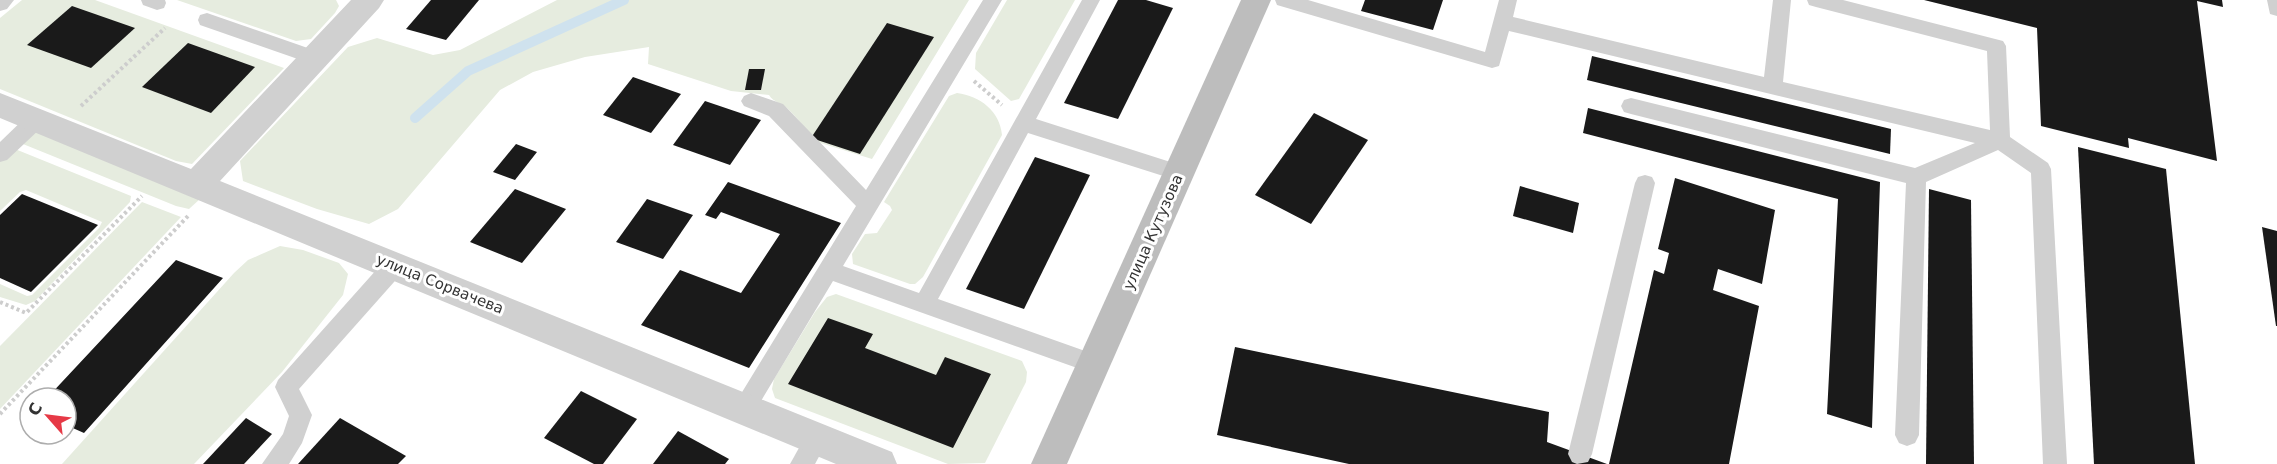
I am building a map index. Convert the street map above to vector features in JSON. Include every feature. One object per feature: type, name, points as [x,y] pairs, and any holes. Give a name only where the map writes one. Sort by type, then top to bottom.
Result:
[{"type":"street","points":[[203,188],[368,0]]},
{"type":"street","name":"улица Кутузова","points":[[1049,464],[1256,0]]},
{"type":"street","name":"улица Сорвачева","points":[[0,105],[744,409],[810,451],[879,464]]},
{"type":"lane","points":[[0,4],[5,0]]},
{"type":"lane","points":[[744,409],[993,0]]},
{"type":"lane","points":[[924,304],[1091,0]]},
{"type":"lane","points":[[1284,0],[1323,6],[1492,62],[1508,0]]},
{"type":"lane","points":[[1773,87],[1782,0]]},
{"type":"lane","points":[[1816,0],[1996,46],[2000,141]]},
{"type":"lane","points":[[2276,0],[2277,9]]},
{"type":"lane","points":[[207,20],[315,58]]},
{"type":"lane","points":[[1502,22],[2000,141],[2041,169],[2055,464]]},
{"type":"lane","points":[[751,101],[776,110],[868,205]]},
{"type":"lane","points":[[1631,106],[1916,177],[2000,141]]},
{"type":"lane","points":[[0,154],[36,120]]},
{"type":"lane","points":[[1023,123],[1179,173]]},
{"type":"lane","points":[[1907,435],[1916,177]]},
{"type":"lane","points":[[1580,454],[1645,183]]},
{"type":"lane","points":[[274,464],[292,440],[301,415],[285,387],[394,266]]},
{"type":"lane","points":[[828,270],[1094,364]]},
{"type":"path","points":[[76,111],[166,27]]},
{"type":"path","points":[[954,64],[1023,123]]},
{"type":"path","points":[[0,414],[203,188]]},
{"type":"path","points":[[0,302],[26,313],[142,195]]},
{"type":"shaded area","points":[[22,0],[95,0],[284,68],[192,164],[176,161],[0,89],[0,18]]},
{"type":"shaded area","points":[[177,0],[336,0],[339,6],[311,39],[296,41]]},
{"type":"shaded area","points":[[557,0],[969,0],[872,159],[811,140],[805,127],[795,116],[769,95],[731,91],[648,64],[649,47],[585,57],[533,72],[500,90],[398,209],[369,224],[317,209],[243,181],[240,161],[348,47],[377,38],[433,55],[460,50]]},
{"type":"shaded area","points":[[1007,0],[1075,0],[1019,99],[1011,101],[975,69],[976,53]]},
{"type":"shaded area","points":[[957,93],[973,97],[987,106],[997,119],[1002,135],[923,277],[915,284],[910,284],[853,264],[852,254],[865,234],[877,233],[892,210],[884,202],[949,96]]},
{"type":"shaded area","points":[[34,129],[201,198],[189,209],[176,206],[18,142]]},
{"type":"shaded area","points":[[15,149],[131,196],[130,202],[35,301],[26,305],[0,297],[0,284],[27,296],[32,295],[99,228],[102,222],[26,190],[20,192],[0,211],[0,160]]},
{"type":"shaded area","points":[[142,202],[181,217],[22,386],[18,386],[18,390],[0,409],[0,346]]},
{"type":"shaded area","points":[[280,246],[303,250],[339,263],[348,274],[343,295],[282,372],[194,464],[62,464],[234,273],[248,260]]},
{"type":"shaded area","points":[[836,294],[1022,361],[1027,372],[1026,382],[985,463],[948,464],[775,398],[772,389],[774,379],[815,312],[827,297]]},
{"type":"building","points":[[431,0],[479,0],[446,40],[406,29]]},
{"type":"building","points":[[1118,0],[1146,0],[1173,8],[1118,119],[1064,103]]},
{"type":"building","points":[[1365,0],[1443,0],[1433,30],[1361,11]]},
{"type":"building","points":[[1924,0],[2222,0],[2223,7],[2197,1],[2217,161],[2128,138],[2129,148],[2041,126],[2037,28]]},
{"type":"building","points":[[72,6],[135,28],[91,68],[27,45]]},
{"type":"building","points":[[887,23],[934,37],[860,154],[811,138]]},
{"type":"building","points":[[188,43],[255,67],[211,113],[142,87]]},
{"type":"building","points":[[1592,56],[1891,129],[1890,154],[1587,80]]},
{"type":"building","points":[[749,69],[765,69],[761,90],[745,90]]},
{"type":"building","points":[[633,77],[681,94],[651,133],[603,115]]},
{"type":"building","points":[[705,101],[761,120],[730,165],[673,145]]},
{"type":"building","points":[[1588,108],[1880,182],[1872,428],[1827,414],[1838,199],[1583,133]]},
{"type":"building","points":[[1314,113],[1368,140],[1311,224],[1255,195]]},
{"type":"building","points":[[516,144],[537,152],[515,180],[493,172]]},
{"type":"building","points":[[2078,147],[2166,169],[2195,464],[2094,464]]},
{"type":"building","points":[[1035,157],[1090,175],[1024,309],[966,289]]},
{"type":"building","points":[[1675,178],[1775,210],[1762,284],[1718,269],[1713,290],[1759,306],[1729,464],[1609,464],[1654,270],[1664,274],[1669,253],[1658,249]]},
{"type":"building","points":[[728,182],[841,223],[749,368],[641,325],[680,270],[741,293],[780,234],[721,212],[716,219],[705,215]]},
{"type":"building","points":[[1520,186],[1579,203],[1573,233],[1513,216]]},
{"type":"building","points":[[515,189],[566,209],[522,263],[470,242]]},
{"type":"building","points":[[1929,189],[1971,200],[1974,464],[1926,464]]},
{"type":"building","points":[[22,194],[98,225],[31,292],[0,278],[0,215]]},
{"type":"building","points":[[647,199],[693,215],[663,259],[616,242]]},
{"type":"building","points":[[2262,227],[2277,231],[2277,326],[2276,326]]},
{"type":"building","points":[[176,260],[223,278],[84,433],[78,430],[78,386],[58,386]]},
{"type":"building","points":[[828,318],[873,334],[865,348],[936,375],[945,357],[991,374],[953,448],[788,384]]},
{"type":"building","points":[[1235,347],[1549,412],[1547,442],[1607,464],[1349,464],[1217,435]]},
{"type":"building","points":[[581,391],[637,419],[603,464],[594,464],[544,438]]},
{"type":"building","points":[[246,418],[272,434],[244,464],[203,464]]},
{"type":"building","points":[[340,418],[406,456],[398,464],[298,464]]},
{"type":"building","points":[[678,431],[729,459],[725,464],[653,464]]},
{"type":"waterway","points":[[415,118],[468,71],[624,0]]}]
